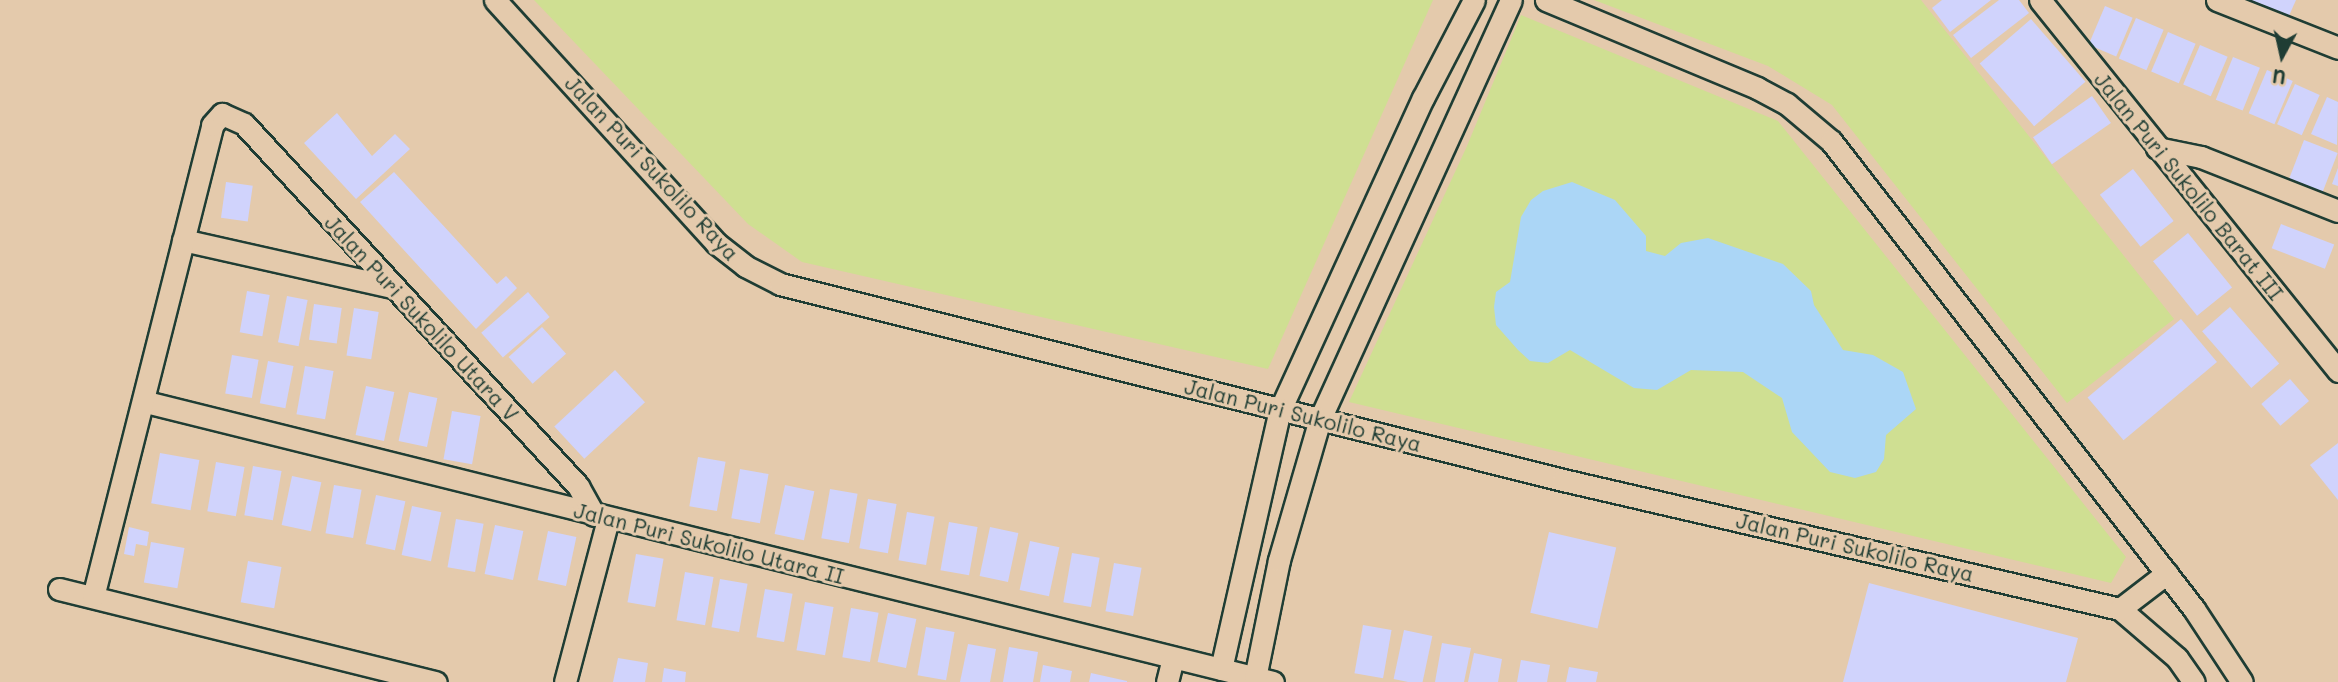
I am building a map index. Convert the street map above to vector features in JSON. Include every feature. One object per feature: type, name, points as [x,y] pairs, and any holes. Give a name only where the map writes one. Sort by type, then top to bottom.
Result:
[{"type":"street","name":"Jalan Puri Sukolilo Raya","points":[[495,0],[716,243],[757,273],[780,284],[1280,410],[2120,609],[2177,658],[2194,682]]},
{"type":"street","points":[[1221,669],[1280,410],[1370,210],[1474,0]]},
{"type":"street","points":[[1264,680],[1287,536],[1320,419],[1404,228],[1511,0]]},
{"type":"street","points":[[1546,0],[1757,88],[1811,122],[1860,175],[2167,573],[2242,682]]},
{"type":"street","name":"Jalan Puri Sukolilo Barat III","points":[[2040,0],[2157,148],[2337,367]]},
{"type":"street","points":[[2217,0],[2338,48]]},
{"type":"street","name":"Jalan Puri Sukolilo Utara V","points":[[183,240],[214,119],[222,114],[244,124],[578,486],[601,517]]},
{"type":"street","points":[[2157,148],[2200,157],[2338,211]]},
{"type":"street","points":[[1370,210],[1404,228]]},
{"type":"street","points":[[93,597],[146,402],[183,240],[392,287]]},
{"type":"street","name":"Jalan Puri Sukolilo Utara II","points":[[146,402],[1264,680]]},
{"type":"street","points":[[565,682],[601,517]]},
{"type":"street","points":[[1253,527],[1287,536]]},
{"type":"street","points":[[2120,609],[2167,573]]},
{"type":"street","points":[[59,589],[436,682]]},
{"type":"street","points":[[1167,682],[1173,657]]},
{"type":"green space","points":[[534,0],[1433,0],[1268,369],[802,262],[748,224]]},
{"type":"green space","points":[[1594,0],[1921,0],[2174,319],[2067,403],[1832,105],[1768,66]]},
{"type":"green space","points":[[1521,15],[1778,121],[2126,557],[2111,583],[1349,402],[1467,146]]},
{"type":"water","points":[[1572,182],[1615,200],[1646,236],[1646,251],[1665,256],[1681,243],[1708,238],[1783,264],[1811,291],[1814,305],[1843,350],[1873,355],[1903,372],[1916,409],[1886,435],[1884,459],[1876,472],[1855,478],[1830,472],[1792,432],[1782,398],[1743,372],[1691,370],[1657,390],[1634,388],[1570,350],[1548,363],[1530,361],[1518,350],[1496,325],[1496,292],[1510,282],[1521,217],[1531,200],[1543,191]]},
{"type":"building","points":[[1942,0],[1991,0],[1950,32],[1932,8]]},
{"type":"building","points":[[1999,0],[2019,0],[2029,13],[1971,58],[1953,35]]},
{"type":"building","points":[[2243,0],[2296,0],[2288,18]]},
{"type":"building","points":[[2105,6],[2133,18],[2116,56],[2089,45]]},
{"type":"building","points":[[2136,18],[2164,30],[2146,70],[2119,59]]},
{"type":"building","points":[[2031,19],[2085,82],[2034,126],[1980,64]]},
{"type":"building","points":[[2168,32],[2196,44],[2179,83],[2151,72]]},
{"type":"building","points":[[2200,45],[2228,57],[2211,96],[2183,85]]},
{"type":"building","points":[[2233,57],[2260,68],[2243,111],[2216,100]]},
{"type":"building","points":[[2267,70],[2293,81],[2274,124],[2249,113]]},
{"type":"building","points":[[2295,84],[2320,95],[2302,135],[2277,124]]},
{"type":"building","points":[[2092,96],[2111,123],[2052,164],[2033,137]]},
{"type":"building","points":[[2327,97],[2338,102],[2337,145],[2311,134]]},
{"type":"building","points":[[337,113],[372,156],[395,134],[410,149],[356,199],[304,143]]},
{"type":"building","points":[[2304,140],[2338,153],[2321,195],[2288,182]]},
{"type":"building","points":[[2338,168],[2338,186],[2332,184]]},
{"type":"building","points":[[2133,169],[2174,221],[2141,247],[2100,195]]},
{"type":"building","points":[[394,172],[497,284],[506,276],[517,288],[476,329],[360,202]]},
{"type":"building","points":[[226,182],[253,186],[248,221],[221,218]]},
{"type":"building","points":[[2281,224],[2334,244],[2325,269],[2272,248]]},
{"type":"building","points":[[2188,233],[2232,287],[2197,316],[2153,261]]},
{"type":"building","points":[[247,291],[270,295],[262,336],[240,332]]},
{"type":"building","points":[[528,292],[550,317],[503,358],[481,333]]},
{"type":"building","points":[[287,296],[308,300],[299,346],[278,342]]},
{"type":"building","points":[[314,304],[342,308],[337,344],[309,340]]},
{"type":"building","points":[[2230,307],[2279,364],[2251,388],[2202,331]]},
{"type":"building","points":[[354,308],[379,312],[371,359],[346,355]]},
{"type":"building","points":[[2181,319],[2217,362],[2124,440],[2088,397]]},
{"type":"building","points":[[542,327],[566,354],[533,384],[509,357]]},
{"type":"building","points":[[232,355],[259,360],[252,398],[225,393]]},
{"type":"building","points":[[268,361],[294,366],[285,408],[260,403]]},
{"type":"building","points":[[305,366],[334,371],[325,419],[296,414]]},
{"type":"building","points":[[615,370],[645,402],[584,459],[554,427]]},
{"type":"building","points":[[2290,379],[2309,401],[2280,426],[2261,404]]},
{"type":"building","points":[[366,386],[394,392],[384,441],[356,435]]},
{"type":"building","points":[[409,392],[437,398],[427,447],[399,441]]},
{"type":"building","points":[[452,411],[481,416],[472,464],[443,459]]},
{"type":"building","points":[[2338,443],[2338,500],[2310,465]]},
{"type":"building","points":[[160,453],[199,460],[191,510],[151,503]]},
{"type":"building","points":[[698,457],[726,462],[717,511],[689,506]]},
{"type":"building","points":[[216,462],[245,467],[236,516],[207,511]]},
{"type":"building","points":[[253,466],[282,471],[273,520],[244,515]]},
{"type":"building","points":[[740,469],[769,474],[760,523],[731,518]]},
{"type":"building","points":[[292,476],[321,482],[311,531],[282,525]]},
{"type":"building","points":[[334,485],[362,490],[353,538],[325,533]]},
{"type":"building","points":[[785,485],[814,491],[804,540],[775,534]]},
{"type":"building","points":[[830,489],[858,494],[849,543],[821,538]]},
{"type":"building","points":[[376,495],[405,501],[395,550],[366,544]]},
{"type":"building","points":[[868,499],[897,504],[888,553],[859,548]]},
{"type":"building","points":[[412,506],[441,512],[431,561],[402,555]]},
{"type":"building","points":[[907,512],[935,517],[926,565],[898,560]]},
{"type":"building","points":[[456,519],[484,524],[475,572],[447,567]]},
{"type":"building","points":[[949,522],[978,527],[969,575],[940,570]]},
{"type":"building","points":[[495,525],[523,531],[513,580],[485,574]]},
{"type":"building","points":[[129,527],[149,532],[147,546],[136,544],[134,556],[124,554]]},
{"type":"building","points":[[990,527],[1018,533],[1008,582],[980,576]]},
{"type":"building","points":[[548,531],[576,537],[566,586],[538,580]]},
{"type":"building","points":[[1549,532],[1616,548],[1598,628],[1530,613]]},
{"type":"building","points":[[1030,541],[1059,547],[1049,596],[1020,590]]},
{"type":"building","points":[[151,542],[184,548],[177,588],[144,582]]},
{"type":"building","points":[[1072,553],[1100,558],[1091,607],[1063,602]]},
{"type":"building","points":[[636,554],[664,559],[655,607],[627,602]]},
{"type":"building","points":[[248,561],[281,567],[274,608],[241,602]]},
{"type":"building","points":[[1114,563],[1142,568],[1133,616],[1105,611]]},
{"type":"building","points":[[685,572],[714,577],[705,625],[676,620]]},
{"type":"building","points":[[720,579],[748,584],[739,632],[711,627]]},
{"type":"building","points":[[1869,583],[2078,638],[2066,682],[1843,682]]},
{"type":"building","points":[[765,589],[793,594],[784,642],[756,637]]},
{"type":"building","points":[[805,602],[834,607],[825,655],[796,650]]},
{"type":"building","points":[[851,608],[879,613],[870,662],[842,657]]},
{"type":"building","points":[[888,613],[916,619],[906,668],[878,662]]},
{"type":"building","points":[[1363,625],[1392,630],[1383,678],[1354,673]]},
{"type":"building","points":[[926,627],[955,632],[946,680],[917,675]]},
{"type":"building","points":[[1404,630],[1432,636],[1423,682],[1394,679]]},
{"type":"building","points":[[1442,643],[1471,648],[1464,682],[1435,682]]},
{"type":"building","points":[[968,644],[996,649],[990,682],[960,682]]},
{"type":"building","points":[[1009,647],[1038,652],[1033,682],[1003,682]]},
{"type":"building","points":[[1474,653],[1502,659],[1498,682],[1468,682]]},
{"type":"building","points":[[618,658],[648,663],[645,682],[613,682]]},
{"type":"building","points":[[1521,660],[1550,665],[1547,682],[1517,682]]},
{"type":"building","points":[[1043,665],[1072,671],[1070,682],[1040,682]]},
{"type":"building","points":[[1569,667],[1598,672],[1596,682],[1566,682]]},
{"type":"building","points":[[664,668],[686,672],[685,682],[662,682]]},
{"type":"building","points":[[1091,673],[1127,681],[1127,682],[1089,682]]}]
